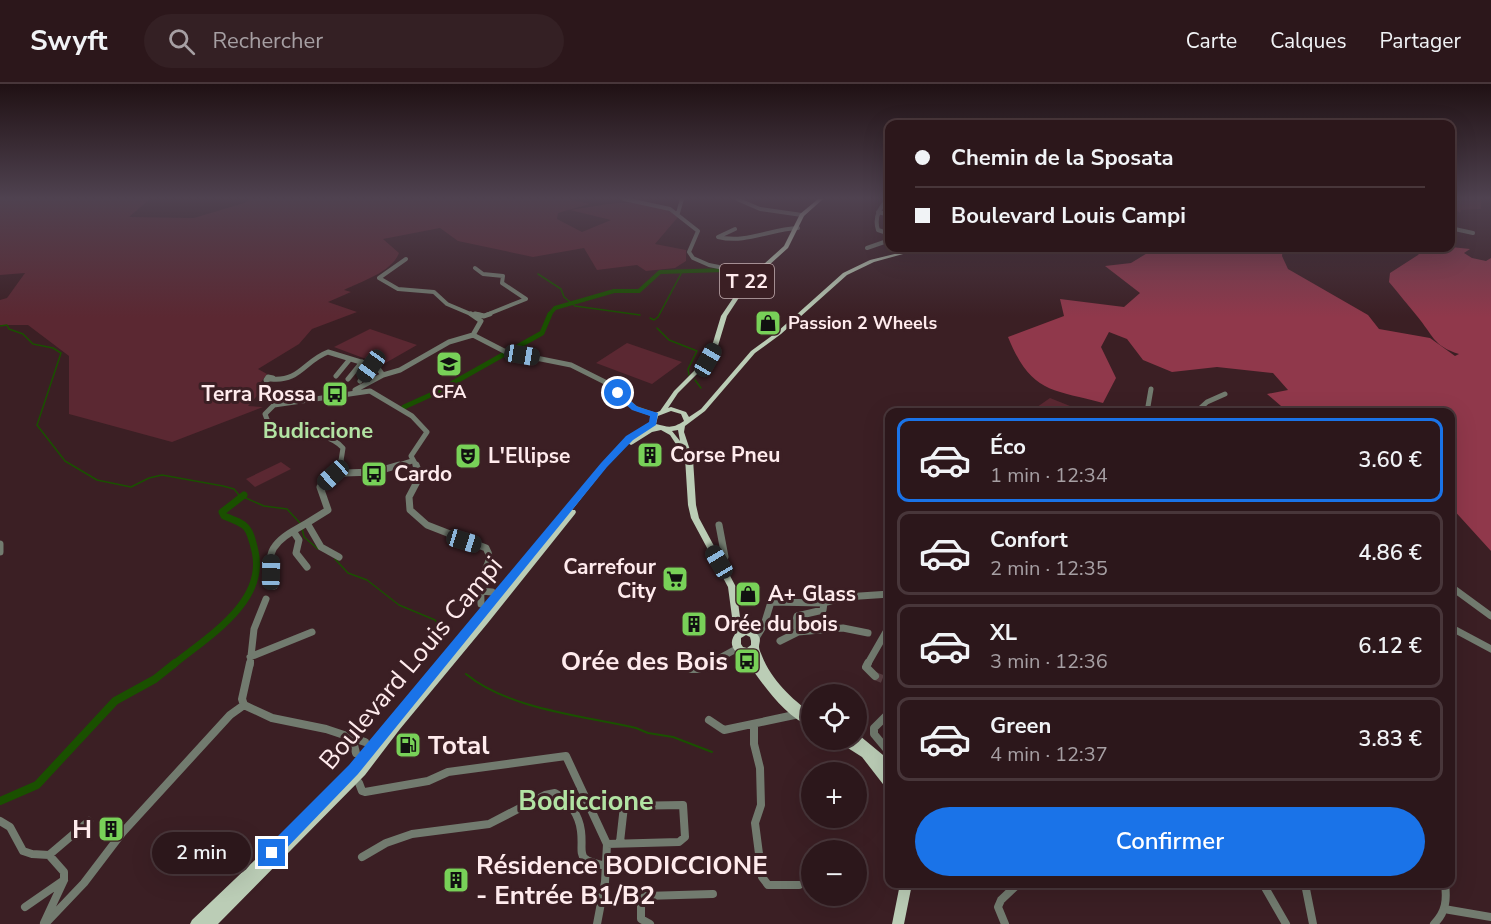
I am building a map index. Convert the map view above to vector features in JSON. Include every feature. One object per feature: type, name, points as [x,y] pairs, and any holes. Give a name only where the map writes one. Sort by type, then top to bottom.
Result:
[{"type":"main road","name":"T 22","points":[[663,411],[676,392],[708,360],[714,349],[724,316],[754,274],[786,247],[792,238]]},
{"type":"main road","points":[[742,634],[736,616],[732,587],[695,518],[689,459],[681,432],[685,424],[710,403],[753,352],[779,333],[845,274],[872,261],[907,252]]},
{"type":"main road","name":"T 22","points":[[682,412],[676,402],[692,378]]},
{"type":"main road","points":[[658,424],[663,411],[682,412],[710,403]]},
{"type":"main road","points":[[682,412],[685,424]]},
{"type":"main road","points":[[658,424],[685,424]]},
{"type":"main road","points":[[658,424],[672,434],[689,459]]},
{"type":"main road","name":"Boulevard Louis Campi","points":[[196,924],[354,770],[604,465],[629,438],[658,424]]},
{"type":"main road","name":"Boulevard Louis Campi","points":[[209,924],[361,772],[613,461],[635,440],[658,424]]},
{"type":"main road","points":[[748,646],[752,634],[742,634],[735,640],[748,646],[775,693],[801,713]]},
{"type":"main road","points":[[867,746],[885,766]]},
{"type":"main road","points":[[860,750],[866,754],[885,779]]},
{"type":"main road","points":[[898,924],[905,888]]},
{"type":"street","points":[[697,238],[689,252],[693,259],[708,265],[754,274]]},
{"type":"street","points":[[726,238],[737,240],[744,238]]},
{"type":"street","points":[[867,248],[885,242]]},
{"type":"street","points":[[406,259],[379,276],[388,287],[402,291],[418,289],[434,292],[447,304],[484,316],[526,299],[501,283],[503,276],[483,274],[475,268]]},
{"type":"street","points":[[469,313],[481,321],[474,335]]},
{"type":"street","points":[[352,392],[362,384],[400,370],[449,342],[474,335],[507,352],[571,365],[609,384],[635,408],[658,424]]},
{"type":"street","points":[[271,379],[279,381],[294,377],[321,354],[328,352],[362,362],[381,370],[383,375]]},
{"type":"street","points":[[336,376],[350,359]]},
{"type":"street","points":[[348,379],[362,362]]},
{"type":"street","points":[[362,384],[371,366]]},
{"type":"street","points":[[362,384],[412,416],[427,432],[411,456],[421,474],[420,480],[408,498],[410,510],[439,532],[486,548],[490,554],[489,565],[482,578],[481,604]]},
{"type":"street","points":[[1148,408],[1151,388]]},
{"type":"street","points":[[274,585],[271,572],[272,547],[277,539],[328,510],[320,487],[340,471],[343,448],[335,439],[312,433],[288,436],[270,425],[265,414],[274,405],[370,391]]},
{"type":"street","points":[[1200,408],[1207,402],[1225,394]]},
{"type":"street","points":[[340,471],[349,474],[375,472],[412,461]]},
{"type":"street","points":[[307,523],[315,543],[339,557]]},
{"type":"street","points":[[719,525],[725,557],[721,565]]},
{"type":"street","points":[[293,531],[298,540],[296,553],[307,567]]},
{"type":"street","points":[[0,544],[0,552]]},
{"type":"street","points":[[1455,590],[1491,616]]},
{"type":"street","points":[[481,591],[492,592]]},
{"type":"street","points":[[684,669],[699,669],[748,646],[764,625],[771,602],[824,603],[845,597],[885,594]]},
{"type":"street","points":[[266,599],[254,629],[249,675],[242,699],[244,705],[285,723],[319,727],[353,741],[365,742]]},
{"type":"street","points":[[798,632],[795,624],[797,616],[823,610],[824,603]]},
{"type":"street","points":[[780,641],[798,632],[843,628],[868,633]]},
{"type":"street","points":[[1455,630],[1491,649]]},
{"type":"street","points":[[250,657],[312,632]]},
{"type":"street","points":[[875,676],[866,667],[885,634]]},
{"type":"street","points":[[44,924],[84,883],[122,833],[230,715],[244,705]]},
{"type":"street","points":[[709,720],[724,730],[801,716]]},
{"type":"street","points":[[885,717],[874,728],[874,734],[885,747]]},
{"type":"street","points":[[754,726],[754,744],[760,768],[760,805],[755,823],[762,877],[768,885],[798,885]]},
{"type":"street","points":[[353,741],[356,753]]},
{"type":"street","points":[[359,783],[362,791],[365,792],[428,781],[448,772],[567,756],[608,844],[597,924]]},
{"type":"street","points":[[362,857],[386,843],[412,834],[489,824],[545,795],[555,793],[568,800],[581,831],[579,850],[589,862],[606,866]]},
{"type":"street","points":[[608,844],[679,842],[685,837],[683,805],[624,806],[620,842]]},
{"type":"street","points":[[0,821],[10,827],[19,849],[24,854],[49,855],[89,821]]},
{"type":"street","points":[[44,924],[64,880],[64,872],[49,855]]},
{"type":"street","points":[[25,907],[64,880]]},
{"type":"street","points":[[1005,924],[998,907],[1001,900],[1014,888]]},
{"type":"street","points":[[1265,888],[1286,924]]},
{"type":"street","points":[[1306,888],[1313,924]]},
{"type":"street","points":[[1434,924],[1447,900],[1446,888]]},
{"type":"street","points":[[650,924],[641,919],[641,903],[645,896],[713,894]]},
{"type":"street","points":[[1444,909],[1491,917]]},
{"type":"street","points":[[893,924],[898,924]]},
{"type":"shaded area","points":[[0,238],[387,238],[383,239],[399,253],[390,266],[383,271],[344,290],[351,292],[328,302],[357,312],[312,329],[299,344],[258,369],[267,374],[261,382],[265,387],[248,406],[263,407],[172,442],[69,414],[69,356],[28,325],[0,325],[0,300],[7,298],[25,273],[0,275]]},
{"type":"shaded area","points":[[454,238],[660,238],[655,244],[686,250],[686,261],[675,268],[646,271],[637,265],[597,270],[584,248],[533,257],[458,241]]},
{"type":"shaded area","points":[[1455,247],[1470,249],[1464,253],[1472,258],[1486,261],[1491,258],[1491,551],[1455,511],[1455,408],[1283,408],[1267,394],[1288,390],[1273,373],[1217,367],[1172,372],[1143,360],[1127,339],[1109,332],[1101,347],[1116,378],[1103,403],[1044,386],[1025,369],[1008,337],[1064,316],[1060,299],[1124,307],[1140,293],[1105,266],[1131,263],[1149,252],[1282,252],[1288,269],[1368,315],[1379,329],[1430,338],[1455,356],[1459,354],[1450,351],[1434,339],[1389,282],[1390,273],[1421,252],[1455,252]]},
{"type":"shaded area","points":[[370,329],[417,345],[382,365],[334,347]]},
{"type":"shaded area","points":[[627,343],[682,362],[652,384],[596,363]]},
{"type":"shaded area","points":[[1050,398],[1075,408],[1036,408]]},
{"type":"shaded area","points":[[281,462],[291,469],[255,487],[246,479]]},
{"type":"waterway","points":[[549,315],[555,308],[614,291],[639,291],[660,272],[725,270]]},
{"type":"waterway","points":[[650,318],[654,320],[658,317],[682,272]]},
{"type":"waterway","points":[[538,274],[561,289],[564,297],[575,306],[640,315]]},
{"type":"waterway","points":[[404,407],[437,392],[542,333],[550,314]]},
{"type":"waterway","points":[[0,326],[7,325],[9,329],[23,334],[33,344],[53,348],[61,353],[37,425],[65,461],[97,480],[131,487],[149,478],[162,475],[223,486],[234,489],[239,495],[264,506],[287,509],[300,523]]},
{"type":"waterway","points":[[657,328],[669,340],[697,351],[688,369],[689,375]]},
{"type":"waterway","points":[[695,380],[701,388]]},
{"type":"waterway","points":[[173,665],[231,617],[252,586],[256,569],[255,551],[249,531],[243,524],[224,516],[222,512],[244,495]]},
{"type":"waterway","points":[[302,528],[304,537],[318,549]]},
{"type":"waterway","points":[[335,559],[348,573],[367,580],[399,605],[435,620],[444,633]]},
{"type":"waterway","points":[[0,801],[37,785],[115,701],[155,679],[175,663]]},
{"type":"waterway","points":[[466,674],[503,696],[547,710],[673,737],[712,752]]},
{"type":"tunnel","points":[[875,676],[885,680]]},
{"type":"place","name":"Passion 2 Wheels","points":[[768,323]]},
{"type":"place","name":"CFA","points":[[449,364]]},
{"type":"place","name":"Terra Rossa","points":[[335,394]]},
{"type":"place","name":"Corse Pneu","points":[[650,455]]},
{"type":"place","name":"L'Ellipse","points":[[468,456]]},
{"type":"place","name":"Cardo","points":[[374,474]]},
{"type":"place","name":"Carrefour City","points":[[675,579]]},
{"type":"place","name":"A+ Glass","points":[[748,594]]},
{"type":"place","name":"Orée du bois","points":[[694,624]]},
{"type":"place","name":"Orée des Bois","points":[[747,661]]},
{"type":"place","name":"Total","points":[[408,745]]},
{"type":"place","name":"H","points":[[111,829]]},
{"type":"place","name":"Résidence BODICCIONE - Entrée B1/B2","points":[[456,880]]},
{"type":"district","name":"Budiccione","points":[[318,431]]},
{"type":"district","name":"Bodiccione","points":[[586,801]]},
{"type":"route","points":[[272,853],[354,770],[397,714],[619,448],[629,438],[652,423],[652,417],[655,415],[635,408],[618,393]]}]
